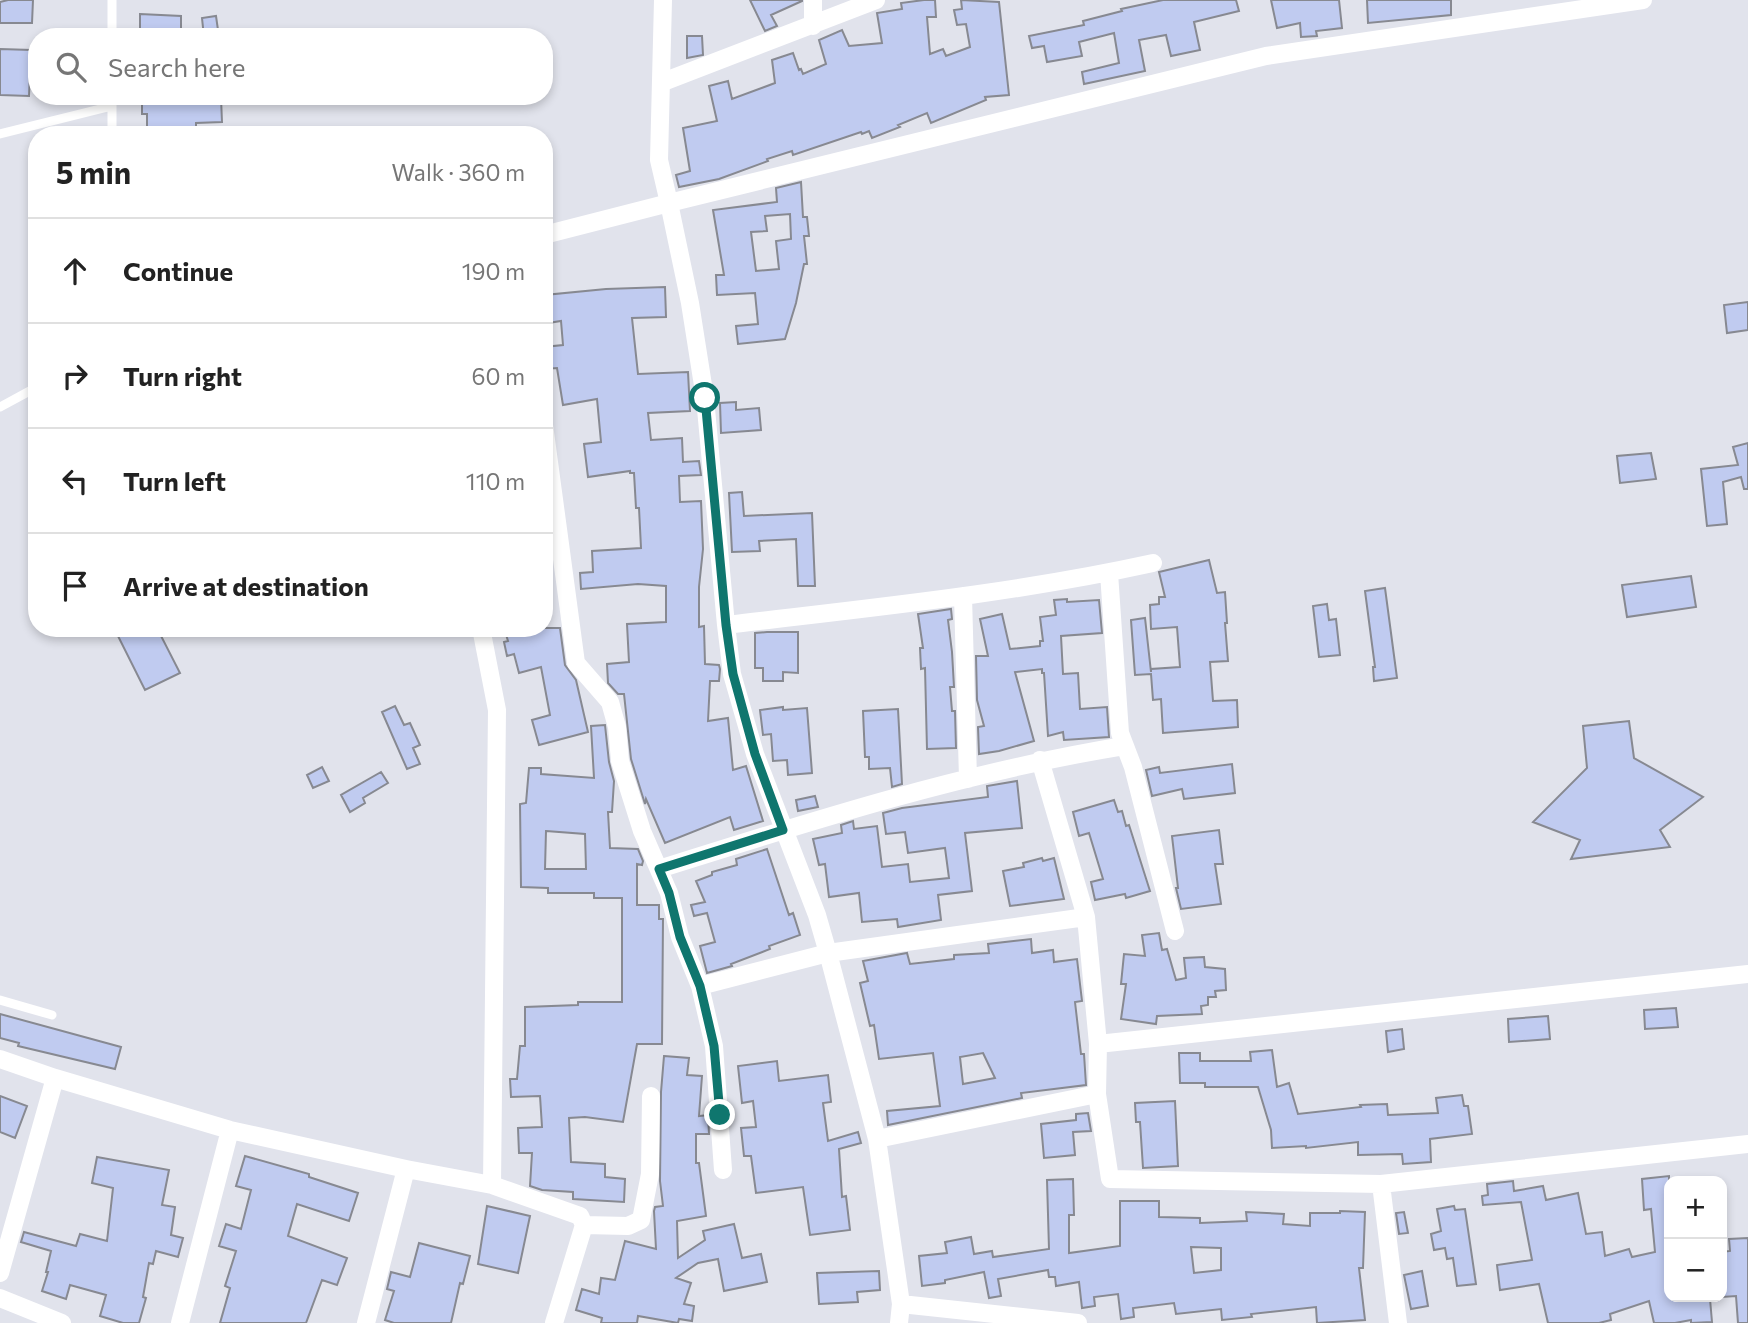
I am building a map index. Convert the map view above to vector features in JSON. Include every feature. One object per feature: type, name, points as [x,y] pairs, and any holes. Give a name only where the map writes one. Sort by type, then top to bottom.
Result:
[{"type":"street","points":[[663,0],[659,160],[690,303],[705,398],[726,625],[736,687],[755,754],[817,915],[877,1139],[901,1304],[899,1323]]},
{"type":"street","points":[[813,0],[813,26]]},
{"type":"street","points":[[663,82],[875,0]]},
{"type":"street","points":[[553,233],[1266,56],[1643,0]]},
{"type":"street","points":[[553,492],[576,663],[610,702],[617,727],[620,761],[642,831],[669,893],[680,937],[700,986],[714,1046],[723,1170]]},
{"type":"street","points":[[726,625],[963,596],[1109,573],[1153,563]]},
{"type":"street","points":[[1109,573],[1120,733],[1133,767],[1175,931]]},
{"type":"street","points":[[963,596],[968,779]]},
{"type":"street","points":[[483,637],[497,710],[492,1185]]},
{"type":"street","points":[[659,869],[783,830],[968,779],[1040,760],[1124,746]]},
{"type":"street","points":[[1040,760],[1086,917],[1098,1044],[1097,1094],[1110,1179],[1381,1184],[1748,1144]]},
{"type":"street","points":[[700,986],[828,953],[1086,917]]},
{"type":"street","points":[[1098,1044],[1748,974]]},
{"type":"street","points":[[0,1059],[230,1130],[492,1185],[580,1216],[584,1225],[554,1323]]},
{"type":"street","points":[[0,1273],[55,1078]]},
{"type":"street","points":[[877,1139],[1097,1094]]},
{"type":"street","points":[[584,1225],[628,1226],[641,1220],[650,1174],[651,1096]]},
{"type":"street","points":[[180,1323],[230,1130]]},
{"type":"street","points":[[366,1323],[406,1169]]},
{"type":"street","points":[[1381,1184],[1398,1323]]},
{"type":"street","points":[[0,1298],[62,1323]]},
{"type":"street","points":[[901,1304],[1078,1323]]},
{"type":"lane","points":[[112,0],[112,28]]},
{"type":"lane","points":[[0,134],[98,105]]},
{"type":"lane","points":[[112,105],[112,126]]},
{"type":"lane","points":[[0,407],[28,392]]},
{"type":"lane","points":[[0,1000],[52,1015]]},
{"type":"building","points":[[33,0],[32,23],[0,23],[0,2]]},
{"type":"building","points":[[750,0],[802,1],[771,15],[777,26],[765,31]]},
{"type":"building","points":[[935,0],[936,17],[927,17],[930,54],[943,49],[946,56],[970,47],[966,24],[957,25],[954,10],[962,9],[961,0],[999,2],[1009,95],[985,97],[986,100],[931,123],[927,113],[872,138],[869,131],[862,134],[861,132],[793,155],[792,151],[767,159],[768,161],[719,179],[679,187],[676,175],[690,171],[683,128],[717,121],[709,86],[728,81],[732,99],[775,83],[772,60],[793,53],[803,74],[826,64],[819,40],[842,30],[849,46],[882,43],[877,13],[902,9],[901,3]]},
{"type":"building","points":[[1163,0],[1236,0],[1239,11],[1194,22],[1200,50],[1171,56],[1166,35],[1139,40],[1145,71],[1084,84],[1082,72],[1119,63],[1114,33],[1079,42],[1082,56],[1047,62],[1044,46],[1032,48],[1029,36],[1084,25],[1083,21]]},
{"type":"building","points":[[1271,0],[1339,0],[1342,28],[1316,31],[1317,36],[1301,37],[1300,23],[1277,28]]},
{"type":"building","points":[[1367,0],[1451,0],[1451,15],[1368,23]]},
{"type":"building","points":[[140,14],[181,16],[181,28],[140,28]]},
{"type":"building","points":[[216,16],[218,28],[203,28],[202,18]]},
{"type":"building","points":[[687,36],[702,36],[703,55],[687,58]]},
{"type":"building","points":[[0,49],[28,50],[28,96],[0,95]]},
{"type":"building","points":[[142,105],[221,105],[222,122],[196,123],[196,126],[147,126],[147,114],[142,114]]},
{"type":"building","points":[[801,182],[803,217],[807,217],[809,236],[804,236],[807,264],[804,264],[785,339],[738,344],[736,326],[758,324],[755,293],[717,295],[716,275],[724,275],[713,210],[777,202],[776,188]],"holes":[[[790,214],[791,239],[776,241],[779,269],[756,271],[751,232],[767,231],[765,216]]]},
{"type":"building","points":[[665,287],[666,317],[632,318],[638,374],[688,372],[690,411],[648,413],[651,440],[682,438],[683,462],[699,461],[701,475],[679,476],[680,502],[701,501],[703,549],[699,627],[704,626],[705,664],[719,665],[720,669],[719,681],[710,681],[708,721],[728,718],[733,770],[746,766],[763,821],[734,830],[730,817],[665,843],[646,799],[645,804],[631,759],[624,694],[618,694],[608,683],[607,664],[629,662],[627,624],[666,622],[666,586],[638,584],[581,589],[580,573],[593,572],[592,551],[641,548],[639,508],[636,508],[634,473],[630,471],[588,477],[584,444],[601,442],[597,399],[563,405],[557,368],[553,368],[553,346],[563,345],[561,321],[553,322],[553,294]]},
{"type":"building","points":[[1748,302],[1748,330],[1727,333],[1724,305]]},
{"type":"building","points":[[736,402],[736,410],[759,408],[761,430],[721,433],[720,403]]},
{"type":"building","points":[[1748,443],[1748,489],[1744,489],[1741,477],[1723,482],[1727,524],[1707,526],[1701,469],[1738,465],[1733,447]]},
{"type":"building","points":[[1651,453],[1656,479],[1620,483],[1617,456]]},
{"type":"building","points":[[742,492],[744,516],[812,513],[815,586],[798,586],[796,539],[759,541],[760,551],[732,552],[729,493]]},
{"type":"building","points":[[1209,560],[1217,593],[1225,592],[1227,623],[1228,661],[1210,662],[1213,701],[1237,700],[1238,727],[1163,733],[1161,699],[1153,700],[1151,674],[1135,675],[1131,620],[1145,618],[1151,672],[1151,669],[1180,667],[1177,627],[1151,629],[1150,605],[1159,604],[1159,597],[1165,597],[1159,572]]},
{"type":"building","points":[[1691,576],[1696,607],[1627,617],[1622,585]]},
{"type":"building","points":[[1385,588],[1397,678],[1374,681],[1375,667],[1365,591]]},
{"type":"building","points":[[1067,599],[1067,602],[1099,600],[1102,633],[1061,636],[1063,674],[1078,673],[1080,709],[1107,707],[1109,737],[1064,740],[1063,732],[1048,736],[1042,669],[1015,672],[1034,741],[979,754],[978,727],[984,726],[977,700],[976,656],[988,656],[980,619],[1002,614],[1010,649],[1040,646],[1040,641],[1043,641],[1040,617],[1056,615],[1054,600]]},
{"type":"building","points":[[1327,604],[1329,620],[1336,619],[1340,655],[1319,657],[1313,606]]},
{"type":"building","points":[[951,609],[952,619],[948,620],[954,687],[950,687],[952,711],[955,711],[956,748],[927,749],[925,668],[921,669],[920,648],[923,648],[918,614]]},
{"type":"building","points":[[553,628],[560,628],[565,665],[576,680],[588,732],[539,745],[532,720],[550,715],[541,667],[519,673],[514,654],[507,656],[504,642],[508,641],[507,637],[553,637]]},
{"type":"building","points":[[798,632],[798,673],[783,672],[783,681],[763,681],[763,668],[755,668],[755,633]]},
{"type":"building","points":[[118,637],[162,637],[180,673],[145,690]]},
{"type":"building","points":[[395,706],[404,725],[410,723],[420,745],[413,748],[420,764],[407,769],[382,712]]},
{"type":"building","points":[[783,707],[783,710],[807,708],[812,773],[788,775],[787,760],[773,761],[771,734],[763,735],[760,710]]},
{"type":"building","points":[[898,709],[902,784],[892,787],[890,768],[869,769],[869,757],[865,757],[863,711]]},
{"type":"building","points":[[1629,721],[1634,758],[1703,797],[1660,830],[1670,847],[1571,859],[1580,840],[1533,822],[1587,768],[1583,726]]},
{"type":"building","points":[[605,725],[614,781],[612,812],[608,812],[610,848],[638,849],[643,861],[642,865],[637,864],[637,905],[659,905],[659,919],[663,919],[662,1044],[637,1044],[623,1122],[585,1117],[569,1118],[571,1162],[605,1164],[605,1177],[625,1179],[624,1202],[573,1199],[573,1192],[542,1190],[530,1186],[532,1153],[519,1153],[518,1128],[542,1127],[540,1096],[511,1097],[510,1079],[517,1079],[520,1046],[525,1046],[525,1007],[578,1005],[578,1002],[622,1002],[622,898],[594,898],[594,893],[548,893],[548,888],[521,887],[520,804],[526,803],[529,768],[541,768],[541,774],[594,778],[591,726]],"holes":[[[546,831],[585,834],[586,869],[545,869]]]},
{"type":"building","points":[[1232,764],[1235,793],[1184,799],[1182,789],[1152,796],[1146,770],[1159,767],[1160,773]]},
{"type":"building","points":[[322,767],[329,781],[313,788],[307,775]]},
{"type":"building","points":[[381,772],[388,783],[363,798],[365,803],[350,812],[341,795]]},
{"type":"building","points":[[1017,781],[1022,828],[965,833],[972,891],[938,895],[941,920],[898,927],[897,919],[862,922],[859,893],[829,897],[825,864],[819,865],[813,839],[842,833],[841,825],[853,821],[854,829],[877,826],[882,867],[908,864],[910,882],[949,878],[945,848],[908,853],[905,832],[886,834],[883,813],[988,797],[987,786]]},
{"type":"building","points":[[815,796],[818,807],[798,811],[796,800]]},
{"type":"building","points":[[1114,800],[1118,812],[1122,811],[1126,826],[1129,825],[1150,891],[1126,898],[1125,894],[1095,900],[1091,882],[1103,879],[1089,833],[1079,836],[1073,812]]},
{"type":"building","points":[[1219,830],[1223,864],[1215,864],[1221,904],[1181,909],[1176,888],[1172,836]]},
{"type":"building","points":[[767,849],[789,915],[793,913],[800,935],[769,946],[770,949],[731,964],[732,966],[707,973],[700,946],[715,942],[707,913],[694,916],[691,905],[705,902],[696,881],[712,875],[712,872],[737,865],[736,859]]},
{"type":"building","points":[[1042,858],[1043,861],[1054,858],[1064,899],[1010,906],[1003,871],[1024,867],[1023,863]]},
{"type":"building","points":[[1159,933],[1162,950],[1167,949],[1176,980],[1186,978],[1184,958],[1204,957],[1205,967],[1225,969],[1226,990],[1215,991],[1216,997],[1208,997],[1208,1005],[1201,1006],[1202,1014],[1157,1016],[1156,1024],[1121,1019],[1126,984],[1121,984],[1124,954],[1145,956],[1142,935]]},
{"type":"building","points":[[1031,939],[1032,953],[1053,950],[1054,962],[1077,959],[1082,1001],[1075,1002],[1086,1085],[1021,1093],[1022,1098],[888,1125],[887,1111],[940,1106],[933,1053],[879,1059],[874,1025],[870,1026],[860,983],[868,981],[863,961],[907,953],[910,964],[954,959],[954,955],[989,953],[988,944]],"holes":[[[983,1053],[995,1078],[963,1084],[960,1057]]]},
{"type":"building","points":[[1676,1008],[1678,1027],[1645,1029],[1644,1010]]},
{"type":"building","points":[[0,1014],[121,1047],[115,1069],[18,1046],[19,1043],[0,1038]]},
{"type":"building","points":[[1548,1016],[1550,1039],[1509,1042],[1508,1019]]},
{"type":"building","points":[[1402,1029],[1404,1049],[1388,1052],[1386,1031]]},
{"type":"building","points":[[1272,1050],[1277,1087],[1289,1083],[1298,1114],[1387,1104],[1388,1115],[1438,1113],[1436,1098],[1462,1095],[1464,1106],[1468,1106],[1472,1134],[1430,1139],[1431,1162],[1403,1164],[1402,1154],[1358,1155],[1358,1142],[1306,1148],[1272,1148],[1271,1130],[1258,1087],[1205,1087],[1205,1083],[1180,1083],[1179,1053],[1200,1053],[1200,1061],[1251,1061],[1250,1052]]},
{"type":"building","points":[[664,1056],[689,1058],[687,1075],[702,1076],[699,1116],[708,1115],[709,1134],[696,1134],[696,1163],[699,1163],[706,1216],[677,1221],[678,1258],[705,1240],[703,1231],[734,1224],[742,1258],[761,1254],[767,1282],[724,1291],[718,1259],[698,1263],[676,1278],[691,1283],[684,1304],[694,1306],[692,1321],[679,1319],[678,1323],[638,1316],[637,1323],[601,1323],[602,1318],[576,1310],[582,1289],[599,1294],[601,1278],[615,1280],[625,1241],[656,1249],[654,1211],[655,1207],[663,1206],[660,1181]]},
{"type":"building","points":[[777,1061],[779,1081],[828,1075],[831,1102],[823,1103],[828,1141],[858,1132],[861,1143],[839,1149],[842,1197],[846,1196],[850,1230],[810,1235],[803,1187],[756,1193],[751,1156],[744,1156],[741,1128],[756,1127],[753,1101],[742,1103],[738,1066]]},
{"type":"building","points":[[0,1096],[27,1106],[15,1138],[0,1132]]},
{"type":"building","points":[[1175,1101],[1178,1166],[1143,1168],[1140,1122],[1136,1122],[1135,1103]]},
{"type":"building","points":[[1088,1113],[1091,1131],[1073,1132],[1075,1155],[1044,1158],[1041,1124],[1076,1120],[1076,1114]]},
{"type":"building","points":[[245,1156],[309,1174],[309,1177],[358,1193],[349,1221],[297,1204],[288,1236],[347,1258],[337,1285],[322,1280],[306,1323],[220,1323],[230,1288],[225,1286],[236,1251],[219,1246],[226,1224],[241,1229],[251,1190],[236,1186]]},
{"type":"building","points":[[97,1157],[169,1170],[162,1205],[175,1207],[171,1235],[183,1238],[178,1257],[156,1251],[153,1264],[149,1263],[143,1297],[146,1298],[139,1323],[123,1323],[100,1316],[106,1295],[70,1285],[66,1299],[42,1291],[51,1251],[21,1242],[24,1232],[76,1246],[80,1234],[107,1241],[113,1188],[92,1183]]},
{"type":"building","points":[[1664,1177],[1664,1302],[1710,1302],[1712,1322],[1691,1323],[1691,1320],[1654,1323],[1649,1301],[1610,1314],[1611,1320],[1599,1323],[1548,1323],[1539,1284],[1500,1290],[1497,1265],[1532,1260],[1521,1202],[1483,1205],[1482,1196],[1488,1195],[1487,1184],[1513,1181],[1514,1191],[1543,1186],[1546,1200],[1578,1193],[1586,1234],[1602,1232],[1605,1256],[1629,1249],[1632,1257],[1655,1252],[1651,1209],[1644,1210],[1642,1179]]},
{"type":"building","points":[[1073,1179],[1074,1215],[1069,1215],[1069,1253],[1120,1246],[1120,1201],[1159,1201],[1159,1217],[1200,1218],[1200,1223],[1247,1221],[1246,1212],[1284,1214],[1283,1224],[1310,1226],[1310,1213],[1365,1212],[1363,1268],[1359,1268],[1365,1320],[1317,1323],[1316,1307],[1222,1320],[1221,1309],[1176,1314],[1174,1303],[1133,1308],[1134,1317],[1121,1319],[1118,1294],[1094,1297],[1095,1306],[1082,1308],[1079,1282],[1056,1286],[1055,1277],[1049,1277],[1048,1270],[998,1279],[1001,1296],[989,1298],[984,1272],[945,1280],[945,1283],[922,1286],[919,1256],[947,1253],[945,1242],[971,1237],[974,1254],[992,1251],[993,1257],[1049,1249],[1047,1180]],"holes":[[[1191,1247],[1221,1248],[1221,1270],[1194,1273]]]},
{"type":"building","points":[[487,1206],[530,1216],[518,1273],[478,1264]]},
{"type":"building","points":[[1454,1206],[1455,1210],[1465,1209],[1476,1284],[1457,1286],[1453,1258],[1447,1259],[1445,1248],[1434,1250],[1431,1234],[1441,1231],[1437,1209]]},
{"type":"building","points":[[1404,1212],[1408,1233],[1399,1234],[1396,1213]]},
{"type":"building","points":[[1748,1238],[1748,1323],[1738,1323],[1736,1296],[1727,1297],[1729,1239]]},
{"type":"building","points":[[419,1243],[470,1256],[463,1284],[460,1283],[451,1323],[394,1323],[385,1320],[394,1291],[387,1289],[391,1272],[410,1277]]},
{"type":"building","points":[[879,1271],[880,1290],[857,1292],[858,1302],[819,1304],[817,1273]]},
{"type":"building","points":[[1422,1271],[1428,1306],[1411,1309],[1404,1275]]},
{"type":"route","points":[[705,398],[733,674],[755,754],[783,830],[659,869],[669,893],[680,937],[700,986],[714,1046],[720,1115]]}]
